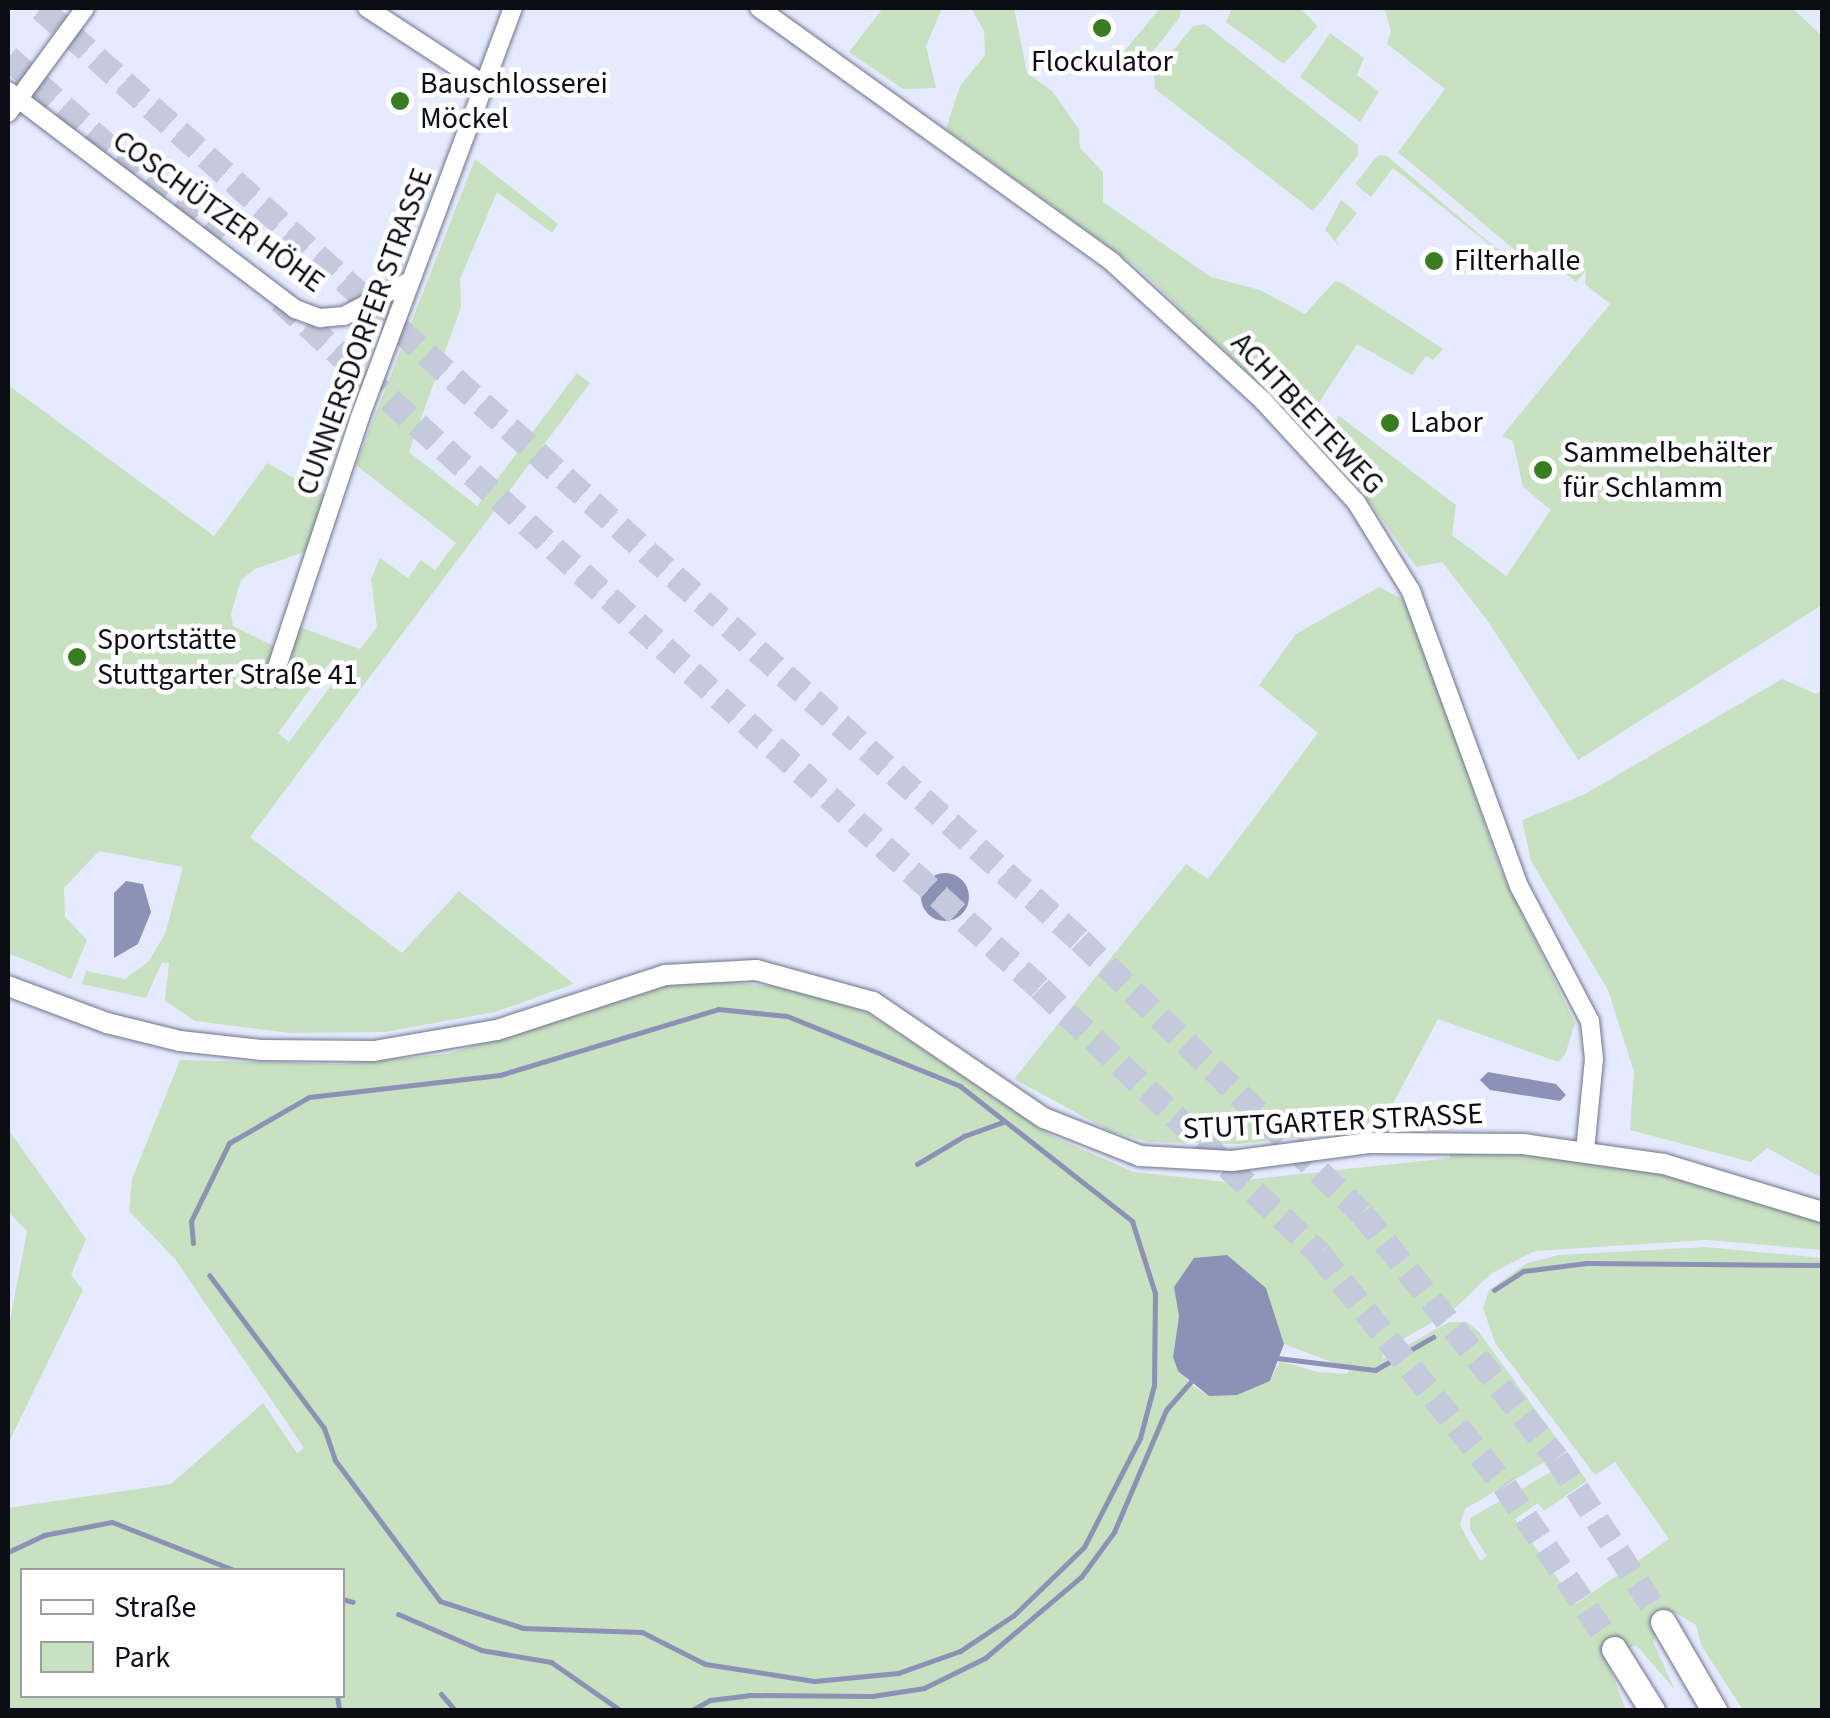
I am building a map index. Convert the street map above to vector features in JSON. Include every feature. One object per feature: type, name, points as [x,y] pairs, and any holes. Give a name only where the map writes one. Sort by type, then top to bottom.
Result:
[{"type":"highway","points":[[1663,1622],[1714,1710]]},
{"type":"highway","points":[[1614,1649],[1652,1710]]},
{"type":"main road","name":"STUTTGARTER STRASSE","points":[[8,986],[108,1023],[180,1041],[260,1050],[374,1051],[497,1030],[665,974],[756,970],[873,1002],[1044,1118],[1140,1156],[1232,1162],[1420,1142],[1585,1150],[1740,1184],[1822,1212]]},
{"type":"street","points":[[11,101],[85,8]]},
{"type":"street","points":[[367,8],[485,84]]},
{"type":"street","name":"CUNNERSDORFER STRASSE","points":[[274,676],[408,282],[513,8]]},
{"type":"street","name":"ACHTBEETEWEG","points":[[759,8],[1112,262],[1264,402],[1356,502],[1411,591],[1518,886],[1590,1020],[1594,1059],[1585,1150]]},
{"type":"street","name":"COSCHÜTZER HÖHE","points":[[11,101],[295,309],[320,318],[344,316],[408,282]]},
{"type":"green space","points":[[883,8],[942,8],[926,46],[936,88],[903,89],[849,52]]},
{"type":"green space","points":[[971,8],[1014,8],[1027,73],[1052,91],[1079,129],[1080,148],[1103,172],[1103,202],[1211,277],[1260,290],[1305,314],[1335,281],[1342,283],[1443,349],[1433,360],[1426,356],[1412,375],[1357,344],[1304,426],[1137,267],[946,129],[960,86],[985,55],[984,31]]},
{"type":"green space","points":[[1160,8],[1181,8],[1180,17],[1140,68],[1130,70],[1117,60]]},
{"type":"green space","points":[[1232,8],[1300,8],[1318,26],[1284,64],[1226,22]]},
{"type":"green space","points":[[1384,8],[1792,8],[1822,36],[1822,605],[1578,760],[1487,620],[1442,562],[1416,567],[1331,448],[1338,415],[1456,505],[1452,535],[1506,576],[1551,510],[1523,487],[1513,441],[1502,436],[1610,304],[1585,284],[1586,270],[1576,282],[1553,263],[1543,274],[1398,152],[1445,89],[1387,44],[1391,30]]},
{"type":"green space","points":[[1205,24],[1358,145],[1358,155],[1313,211],[1155,89],[1154,74],[1193,26]]},
{"type":"green space","points":[[1330,33],[1364,58],[1357,75],[1379,92],[1360,122],[1300,77]]},
{"type":"green space","points":[[1378,155],[1387,156],[1529,276],[1393,168],[1371,197],[1355,184]]},
{"type":"green space","points":[[475,159],[558,224],[552,233],[497,192],[460,279],[461,307],[409,452],[477,506],[577,373],[590,383],[250,837],[402,953],[459,891],[574,984],[495,1012],[385,1032],[290,1033],[195,1021],[165,1001],[169,963],[162,962],[146,998],[82,984],[86,971],[125,979],[148,962],[165,934],[183,867],[99,851],[64,888],[65,917],[87,940],[71,979],[8,953],[8,385],[214,536],[267,463],[333,500],[318,547],[255,569],[241,580],[231,614],[233,626],[282,650],[291,624],[360,649],[377,627],[371,579],[380,558],[408,578],[421,560],[435,570],[456,543],[356,465]],"holes":[[[333,658],[345,667],[289,742],[278,733]]]},
{"type":"green space","points":[[1341,200],[1357,213],[1336,240],[1339,246],[1325,230]]},
{"type":"green space","points":[[1379,587],[1404,600],[1417,624],[1500,869],[1575,1023],[1565,1055],[1558,1062],[1438,1019],[1380,1128],[1239,1144],[1149,1142],[1110,1131],[1014,1079],[1186,864],[1208,879],[1318,733],[1259,685],[1296,634]]},
{"type":"green space","points":[[1782,679],[1816,694],[1822,690],[1822,1178],[1767,1148],[1751,1162],[1630,1130],[1634,1072],[1608,990],[1531,861],[1522,820],[1585,794]]},
{"type":"green space","points":[[715,981],[803,989],[868,1013],[1054,1137],[1134,1172],[1226,1182],[1450,1158],[1449,1150],[1567,1156],[1685,1178],[1822,1222],[1822,1250],[1707,1240],[1535,1251],[1492,1273],[1453,1310],[1383,1351],[1382,1359],[1449,1322],[1467,1322],[1479,1332],[1565,1450],[1465,1509],[1460,1525],[1480,1561],[1487,1556],[1470,1530],[1470,1518],[1572,1460],[1587,1481],[1544,1511],[1538,1503],[1515,1519],[1576,1604],[1669,1539],[1615,1462],[1595,1475],[1495,1343],[1483,1308],[1489,1290],[1527,1263],[1559,1255],[1705,1247],[1822,1258],[1822,1710],[1743,1710],[1701,1645],[1696,1625],[1674,1612],[1667,1613],[1653,1642],[1675,1690],[1636,1645],[1606,1658],[1626,1710],[8,1710],[8,1508],[171,1484],[263,1403],[297,1453],[304,1448],[175,1259],[129,1211],[132,1179],[180,1060],[341,1064],[447,1054],[666,986]],"holes":[[[1179,1316],[1275,1316],[1284,1344],[1350,1369],[1347,1374],[1317,1372],[1280,1361],[1270,1381],[1209,1396],[1189,1383],[1173,1357]]]},
{"type":"green space","points":[[8,1129],[86,1239],[71,1275],[83,1290],[8,1444],[8,1331],[27,1231],[8,1212]]},
{"type":"water","points":[[945,873],[962,880],[969,897],[962,914],[945,921],[928,914],[921,897],[928,880]]},
{"type":"water","points":[[126,881],[143,884],[151,912],[138,944],[114,958],[114,893]]},
{"type":"water","points":[[1488,1072],[1556,1084],[1566,1095],[1560,1101],[1490,1090],[1480,1080]]},
{"type":"water","points":[[1227,1255],[1266,1288],[1284,1344],[1270,1381],[1237,1395],[1209,1396],[1178,1371],[1173,1357],[1179,1316],[1174,1287],[1194,1258]]},
{"type":"waterway","points":[[193,1243],[191,1221],[229,1143],[309,1097],[500,1075],[718,1009],[787,1016],[960,1086],[1132,1221],[1155,1293],[1154,1385],[1140,1438],[1084,1547],[1014,1615],[960,1651],[898,1673],[814,1681],[705,1664],[642,1632],[523,1628],[440,1601],[335,1460],[324,1428],[209,1275]]},
{"type":"waterway","points":[[917,1164],[964,1136],[1003,1122]]},
{"type":"waterway","points":[[1494,1290],[1523,1271],[1587,1263],[1822,1265]]},
{"type":"waterway","points":[[1277,1358],[1375,1370],[1433,1337]]},
{"type":"waterway","points":[[692,1710],[710,1700],[749,1695],[872,1696],[924,1688],[985,1658],[1081,1577],[1114,1532],[1166,1410],[1192,1380]]},
{"type":"waterway","points":[[8,1552],[44,1535],[112,1522],[229,1568]]},
{"type":"waterway","points":[[345,1600],[353,1602]]},
{"type":"waterway","points":[[398,1614],[481,1650],[551,1662],[620,1710]]},
{"type":"waterway","points":[[441,1694],[455,1710]]},
{"type":"waterway","points":[[337,1698],[339,1708]]},
{"type":"tunnel","points":[[41,8],[1080,940],[1362,1213],[1557,1458],[1663,1622]]},
{"type":"tunnel","points":[[8,57],[217,243]]},
{"type":"tunnel","points":[[280,300],[1040,988],[1319,1253],[1505,1486],[1614,1649]]},
{"type":"place","name":"Flockulator","points":[[1102,28]]},
{"type":"place","name":"Bauschlosserei Möckel","points":[[400,101]]},
{"type":"place","name":"Filterhalle","points":[[1434,261]]},
{"type":"place","name":"Labor","points":[[1390,423]]},
{"type":"place","name":"Sammelbehälter für Schlamm","points":[[1543,470]]},
{"type":"place","name":"Sportstätte Stuttgarter Straße 41","points":[[77,657]]}]
